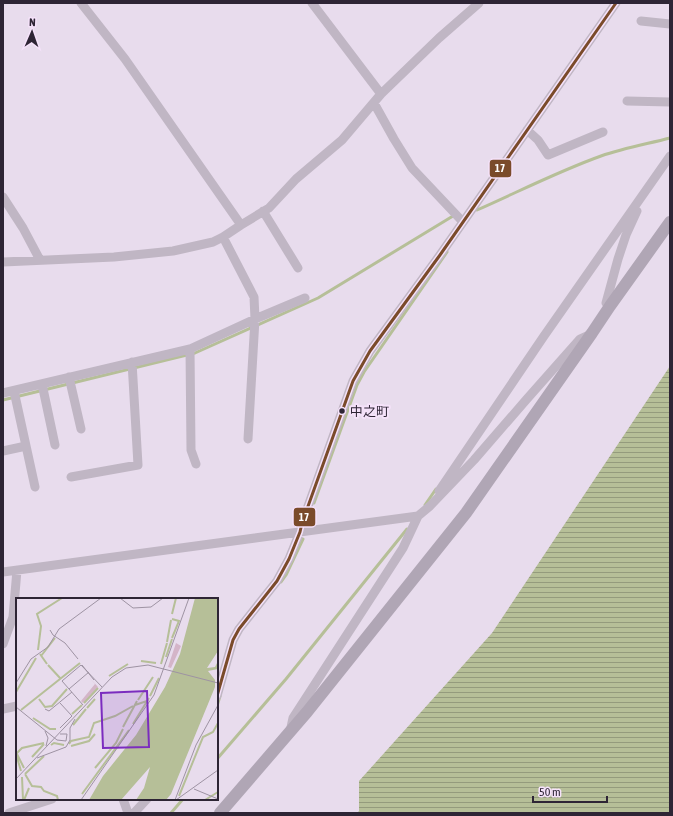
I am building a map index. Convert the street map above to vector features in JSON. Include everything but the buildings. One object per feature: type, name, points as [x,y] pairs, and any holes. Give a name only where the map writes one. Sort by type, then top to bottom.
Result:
[{"type":"street","points":[[81,3],[125,59],[241,224]]},
{"type":"street","points":[[312,3],[381,94]]},
{"type":"street","points":[[3,262],[114,257],[173,251],[213,242],[269,208],[296,179],[342,140],[381,94],[439,38],[479,3]]},
{"type":"street","points":[[218,692],[233,640],[277,581],[289,559],[353,382],[370,351],[440,255],[616,3]]},
{"type":"street","points":[[641,21],[670,24]]},
{"type":"street","points":[[627,101],[670,102]]},
{"type":"street","points":[[374,103],[412,168],[463,222]]},
{"type":"street","points":[[527,130],[538,140],[548,155],[603,132]]},
{"type":"street","points":[[430,506],[540,343],[670,156]]},
{"type":"street","points":[[3,197],[23,228],[40,260]]},
{"type":"street","points":[[610,306],[606,303],[618,259],[626,236],[640,206],[640,200]]},
{"type":"street","points":[[263,211],[298,268]]},
{"type":"street","points":[[220,813],[307,712],[466,513],[670,222]]},
{"type":"street","points":[[222,237],[254,297],[248,439]]},
{"type":"street","points":[[3,393],[14,394],[43,388],[190,352],[254,324],[305,298]]},
{"type":"street","points":[[290,732],[292,718],[403,548],[418,516],[430,506],[474,460],[580,340],[592,333]]},
{"type":"street","points":[[190,352],[192,450],[196,464]]},
{"type":"street","points":[[71,477],[138,465],[132,366]]},
{"type":"street","points":[[70,381],[81,429]]},
{"type":"street","points":[[43,388],[55,445]]},
{"type":"street","points":[[14,394],[35,487]]},
{"type":"street","points":[[3,451],[26,446]]},
{"type":"street","points":[[3,572],[418,516]]},
{"type":"street","points":[[3,644],[13,617],[17,570]]},
{"type":"street","points":[[3,709],[16,706]]},
{"type":"street","points":[[9,813],[49,800]]},
{"type":"street","points":[[123,800],[128,813]]},
{"type":"street","points":[[134,813],[146,800]]},
{"type":"shaded area","points":[[670,366],[670,813],[357,813],[359,811],[359,781],[492,633]]},
{"type":"waterway","points":[[477,210],[554,175],[601,156],[670,138]]},
{"type":"waterway","points":[[3,400],[195,353],[318,298],[453,216]]},
{"type":"waterway","points":[[314,503],[357,385],[364,372],[447,252]]},
{"type":"waterway","points":[[425,505],[436,489]]},
{"type":"waterway","points":[[218,758],[286,679],[407,529]]},
{"type":"waterway","points":[[281,582],[286,575],[303,539]]},
{"type":"waterway","points":[[218,703],[220,696]]},
{"type":"waterway","points":[[171,813],[182,800]]},
{"type":"transit line","name":"17","points":[[218,692],[233,640],[239,629],[277,581],[289,559],[300,532],[353,381],[370,351],[440,255],[616,3]]},
{"type":"place","name":"中之町","points":[[342,411]]}]
